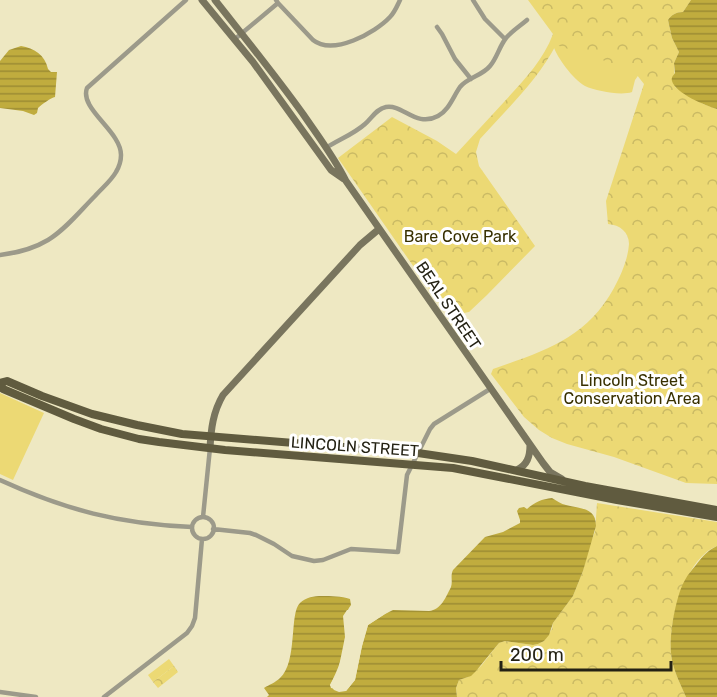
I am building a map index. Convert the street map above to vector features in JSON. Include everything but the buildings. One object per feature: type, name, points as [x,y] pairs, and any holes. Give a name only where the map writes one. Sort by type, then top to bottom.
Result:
[{"type":"main road","name":"LINCOLN STREET","points":[[717,510],[449,457],[182,434],[92,414],[7,381],[0,383],[3,389],[23,399],[101,429],[139,439],[210,448],[412,464],[477,472],[717,517]]},
{"type":"street","points":[[0,255],[36,246],[54,236],[114,176],[120,164],[121,150],[86,101],[85,92],[186,0]]},
{"type":"street","name":"BEAL STREET","points":[[202,0],[274,90],[331,170],[346,181]]},
{"type":"street","name":"BEAL STREET","points":[[214,0],[281,84],[326,147],[346,181],[530,445],[550,472],[564,481]]},
{"type":"street","points":[[235,39],[277,2],[318,44],[333,46],[344,44],[382,24],[393,14],[400,0]]},
{"type":"street","points":[[473,0],[485,19],[505,39]]},
{"type":"street","points":[[318,152],[363,126],[384,107],[390,107],[416,118],[432,119],[439,116],[460,87],[490,66],[505,39],[526,20]]},
{"type":"street","points":[[436,27],[455,59],[471,79]]},
{"type":"street","points":[[203,518],[211,437],[216,408],[223,395],[347,259],[379,229]]},
{"type":"street","points":[[213,529],[256,535],[292,556],[314,561],[323,560],[351,549],[398,552],[407,475],[430,429],[434,424],[490,389]]},
{"type":"street","points":[[516,470],[524,466],[527,461],[530,445]]},
{"type":"street","points":[[0,480],[51,502],[93,515],[128,522],[192,527]]},
{"type":"street","points":[[203,518],[210,520],[213,529],[211,535],[202,539],[195,536],[192,527],[196,520],[203,518]]},
{"type":"street","points":[[105,697],[187,633],[192,626],[195,618],[202,539]]},
{"type":"street","points":[[0,692],[36,697]]},
{"type":"green space","points":[[528,0],[691,0],[683,12],[674,14],[668,20],[672,38],[679,52],[674,63],[675,87],[703,104],[717,109],[717,484],[686,483],[552,438],[524,417],[491,374],[493,369],[546,349],[577,331],[603,305],[619,278],[624,267],[629,240],[623,230],[608,224],[606,201],[644,84],[633,70],[556,45],[531,83],[480,139],[476,152],[479,166],[535,246],[469,312],[448,316],[338,158],[392,117],[456,154],[525,78],[549,44],[553,34]]},
{"type":"green space","points":[[555,26],[640,73],[635,80],[632,92],[608,92],[580,83],[566,68],[555,50],[553,40]]},
{"type":"green space","points":[[0,393],[44,413],[13,480],[0,474]]},
{"type":"green space","points":[[597,503],[717,522],[717,546],[696,563],[688,577],[681,592],[672,625],[672,659],[686,697],[457,697],[456,688],[459,680],[468,677],[481,666],[499,643],[505,641],[533,645],[544,641],[553,623],[573,596],[583,571],[595,532]]},
{"type":"green space","points":[[169,659],[174,666],[153,682],[148,675]]},
{"type":"green space","points":[[174,666],[178,672],[158,688],[153,682]]},
{"type":"shaded area","points":[[691,0],[717,0],[717,109],[685,94],[674,86],[672,81],[675,73],[674,63],[679,52],[672,38],[668,20],[674,14],[683,12]]},
{"type":"shaded area","points":[[21,46],[38,53],[51,72],[57,72],[55,97],[40,106],[34,115],[0,108],[0,61],[9,50]]},
{"type":"shaded area","points":[[552,498],[562,504],[590,512],[596,526],[573,596],[553,623],[544,641],[533,645],[505,641],[499,643],[471,676],[459,680],[456,688],[457,697],[267,697],[269,695],[264,688],[280,678],[286,671],[297,608],[302,601],[319,596],[350,599],[351,605],[345,617],[343,650],[330,685],[331,688],[346,691],[355,680],[368,625],[393,610],[429,611],[437,608],[451,587],[453,570],[485,537],[503,532],[520,523],[517,511],[519,508],[527,509],[539,501]]},
{"type":"shaded area","points":[[717,546],[717,697],[686,697],[672,659],[671,636],[674,615],[686,578],[703,557]]},
{"type":"pier","points":[[347,610],[352,610],[346,617],[348,638],[341,672],[333,685],[339,689],[344,688],[353,679],[365,624],[382,612],[388,612],[368,625],[355,680],[346,691],[339,692],[330,685],[338,671],[345,637],[343,616]]},
{"type":"park label","name":"Bare Cove Park","points":[[460,236]]},
{"type":"park label","name":"Lincoln Street Conservation Area","points":[[632,389]]}]
